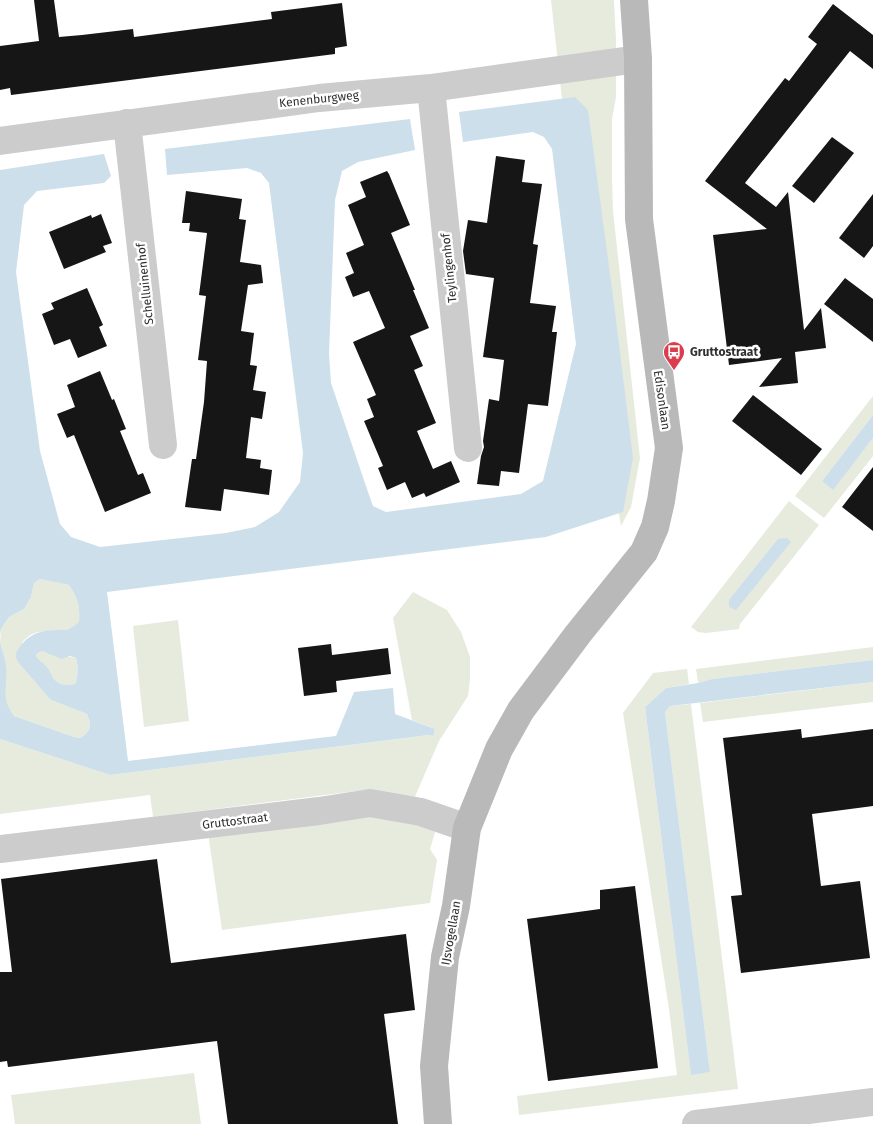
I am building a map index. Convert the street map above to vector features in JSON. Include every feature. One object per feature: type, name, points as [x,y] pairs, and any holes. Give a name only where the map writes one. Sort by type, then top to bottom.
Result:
[{"type":"street","name":"Edisonlaan","points":[[499,749],[521,710],[548,672],[644,552],[655,527],[661,500],[669,448],[657,368],[639,219],[638,59],[634,0]]},
{"type":"street","name":"Kenenburgweg","points":[[0,141],[319,98],[431,88],[638,59]]},
{"type":"street","name":"Teylingenhof","points":[[431,88],[468,448]]},
{"type":"street","name":"Schelluinenhof","points":[[127,123],[163,445]]},
{"type":"street","name":"IJsvogellaan","points":[[438,1124],[434,1066],[445,957],[456,906],[467,828],[499,749]]},
{"type":"street","name":"Gruttostraat","points":[[0,849],[319,811],[370,803],[421,812],[467,828]]},
{"type":"street","points":[[696,1124],[770,1119],[873,1102]]},
{"type":"shaded area","points":[[551,0],[614,0],[616,97],[612,119],[613,211],[640,458],[631,507],[621,526],[596,376]]},
{"type":"shaded area","points":[[873,396],[873,415],[822,481],[833,489],[873,438],[873,456],[824,518],[795,496]]},
{"type":"shaded area","points":[[789,501],[819,525],[740,624],[739,629],[706,633],[698,632],[691,627]]},
{"type":"shaded area","points":[[40,579],[69,585],[78,603],[79,622],[70,629],[38,632],[30,635],[22,642],[51,700],[87,714],[90,728],[80,738],[14,716],[3,703],[2,695],[6,681],[0,642],[1,629],[9,617],[24,609],[31,597],[34,583]]},
{"type":"shaded area","points":[[413,592],[447,610],[461,632],[470,657],[468,696],[439,741],[414,799],[364,790],[153,817],[150,795],[0,814],[0,739],[110,775],[433,736],[435,729],[412,720],[393,618]]},
{"type":"shaded area","points":[[178,620],[189,721],[144,727],[133,626]]},
{"type":"shaded area","points":[[873,647],[873,660],[712,679],[698,683],[696,669]]},
{"type":"shaded area","points":[[42,651],[76,658],[78,669],[76,683],[67,685],[55,680],[48,668],[36,655]]},
{"type":"shaded area","points":[[687,669],[689,684],[666,688],[645,707],[691,1074],[710,1072],[665,712],[670,706],[691,704],[738,1089],[519,1115],[517,1096],[677,1075],[669,1009],[623,713],[653,673]]},
{"type":"shaded area","points":[[873,682],[873,702],[703,722],[700,703]]},
{"type":"shaded area","points":[[379,815],[436,829],[430,849],[437,860],[430,903],[222,930],[208,833]]},
{"type":"shaded area","points":[[194,1073],[201,1124],[15,1124],[11,1095]]},
{"type":"water","points":[[575,97],[588,110],[633,458],[623,512],[546,537],[107,592],[128,761],[336,736],[354,692],[393,688],[395,714],[435,729],[433,736],[110,775],[0,739],[0,642],[6,666],[7,704],[14,716],[80,738],[90,728],[90,722],[87,714],[51,700],[18,662],[16,657],[19,648],[31,636],[46,631],[69,629],[79,622],[78,603],[69,585],[40,579],[34,583],[31,597],[24,609],[9,617],[1,629],[0,635],[0,170],[104,154],[111,176],[104,183],[37,191],[24,205],[16,272],[40,451],[60,524],[71,537],[100,547],[226,533],[255,527],[279,512],[300,482],[303,453],[269,183],[261,173],[247,168],[167,175],[165,149],[410,119],[415,150],[358,162],[342,171],[335,200],[329,354],[331,383],[373,506],[386,512],[521,494],[543,481],[576,344],[552,149],[544,137],[533,132],[463,142],[459,112]],"holes":[[[42,651],[62,659],[70,656],[76,658],[78,669],[76,683],[67,685],[58,682],[36,655]]]},
{"type":"water","points":[[873,415],[873,438],[833,490],[822,481]]},
{"type":"water","points":[[787,538],[791,542],[736,610],[729,607],[729,600],[778,539]]},
{"type":"water","points":[[873,660],[873,682],[670,706],[665,712],[710,1072],[691,1075],[645,707],[666,688],[712,679]]},
{"type":"building","points":[[34,0],[54,0],[59,37],[133,29],[134,37],[272,19],[271,12],[342,3],[347,46],[335,48],[335,54],[11,95],[10,88],[0,90],[0,46],[39,41]]},
{"type":"building","points":[[833,4],[873,35],[873,69],[850,51],[745,183],[776,207],[788,192],[804,330],[821,308],[826,348],[795,352],[798,383],[759,387],[782,358],[729,365],[713,235],[767,229],[705,181],[785,78],[789,81],[817,44],[808,37]]},
{"type":"building","points":[[832,137],[854,153],[814,203],[792,186]]},
{"type":"building","points":[[496,156],[525,160],[522,182],[542,184],[533,244],[538,245],[530,303],[556,306],[552,332],[557,332],[548,406],[528,404],[519,473],[501,471],[499,486],[477,484],[484,447],[483,441],[489,399],[499,401],[504,360],[483,357],[494,278],[466,274],[463,251],[468,220],[487,223]]},
{"type":"building","points":[[387,171],[410,225],[391,233],[429,328],[410,336],[423,366],[414,370],[436,423],[417,431],[433,469],[451,461],[460,482],[426,497],[424,493],[412,498],[405,482],[387,490],[378,468],[383,466],[364,421],[374,417],[367,399],[376,395],[353,342],[385,328],[369,291],[353,297],[345,277],[354,273],[346,253],[364,245],[348,205],[366,197],[360,182]]},
{"type":"building","points":[[186,191],[242,199],[239,219],[246,220],[240,262],[261,265],[263,283],[248,285],[241,331],[254,333],[250,365],[257,366],[253,390],[266,392],[262,419],[251,417],[246,458],[261,460],[260,468],[272,470],[269,495],[224,489],[221,511],[185,507],[192,459],[196,459],[204,402],[207,361],[198,360],[206,296],[199,295],[207,233],[189,231],[190,223],[182,223]]},
{"type":"building","points":[[873,194],[873,246],[864,258],[839,238]]},
{"type":"building","points":[[101,214],[112,243],[103,246],[106,252],[64,269],[49,232],[91,215],[92,218]]},
{"type":"building","points":[[845,278],[873,299],[873,342],[824,304]]},
{"type":"building","points":[[87,288],[103,325],[99,327],[107,346],[78,358],[70,339],[54,345],[42,314],[54,309],[51,303]]},
{"type":"building","points":[[100,371],[126,429],[120,431],[138,475],[143,473],[151,493],[105,512],[74,435],[67,438],[57,414],[75,407],[67,385]]},
{"type":"building","points":[[753,395],[822,449],[801,475],[732,421]]},
{"type":"building","points":[[873,467],[873,531],[842,507]]},
{"type":"building","points":[[331,644],[332,655],[388,648],[391,674],[336,681],[337,692],[304,696],[298,648]]},
{"type":"building","points":[[801,729],[802,738],[873,729],[873,806],[812,814],[821,886],[860,881],[870,958],[741,973],[731,896],[742,895],[723,738]]},
{"type":"building","points":[[157,859],[171,963],[406,934],[415,1010],[384,1014],[398,1124],[228,1124],[217,1041],[8,1067],[7,1061],[0,1062],[0,972],[12,972],[1,879]]},
{"type":"building","points":[[635,886],[658,1068],[548,1081],[527,919],[600,909],[600,890]]},
{"type":"place","name":"Gruttostraat","points":[[674,371]]}]
